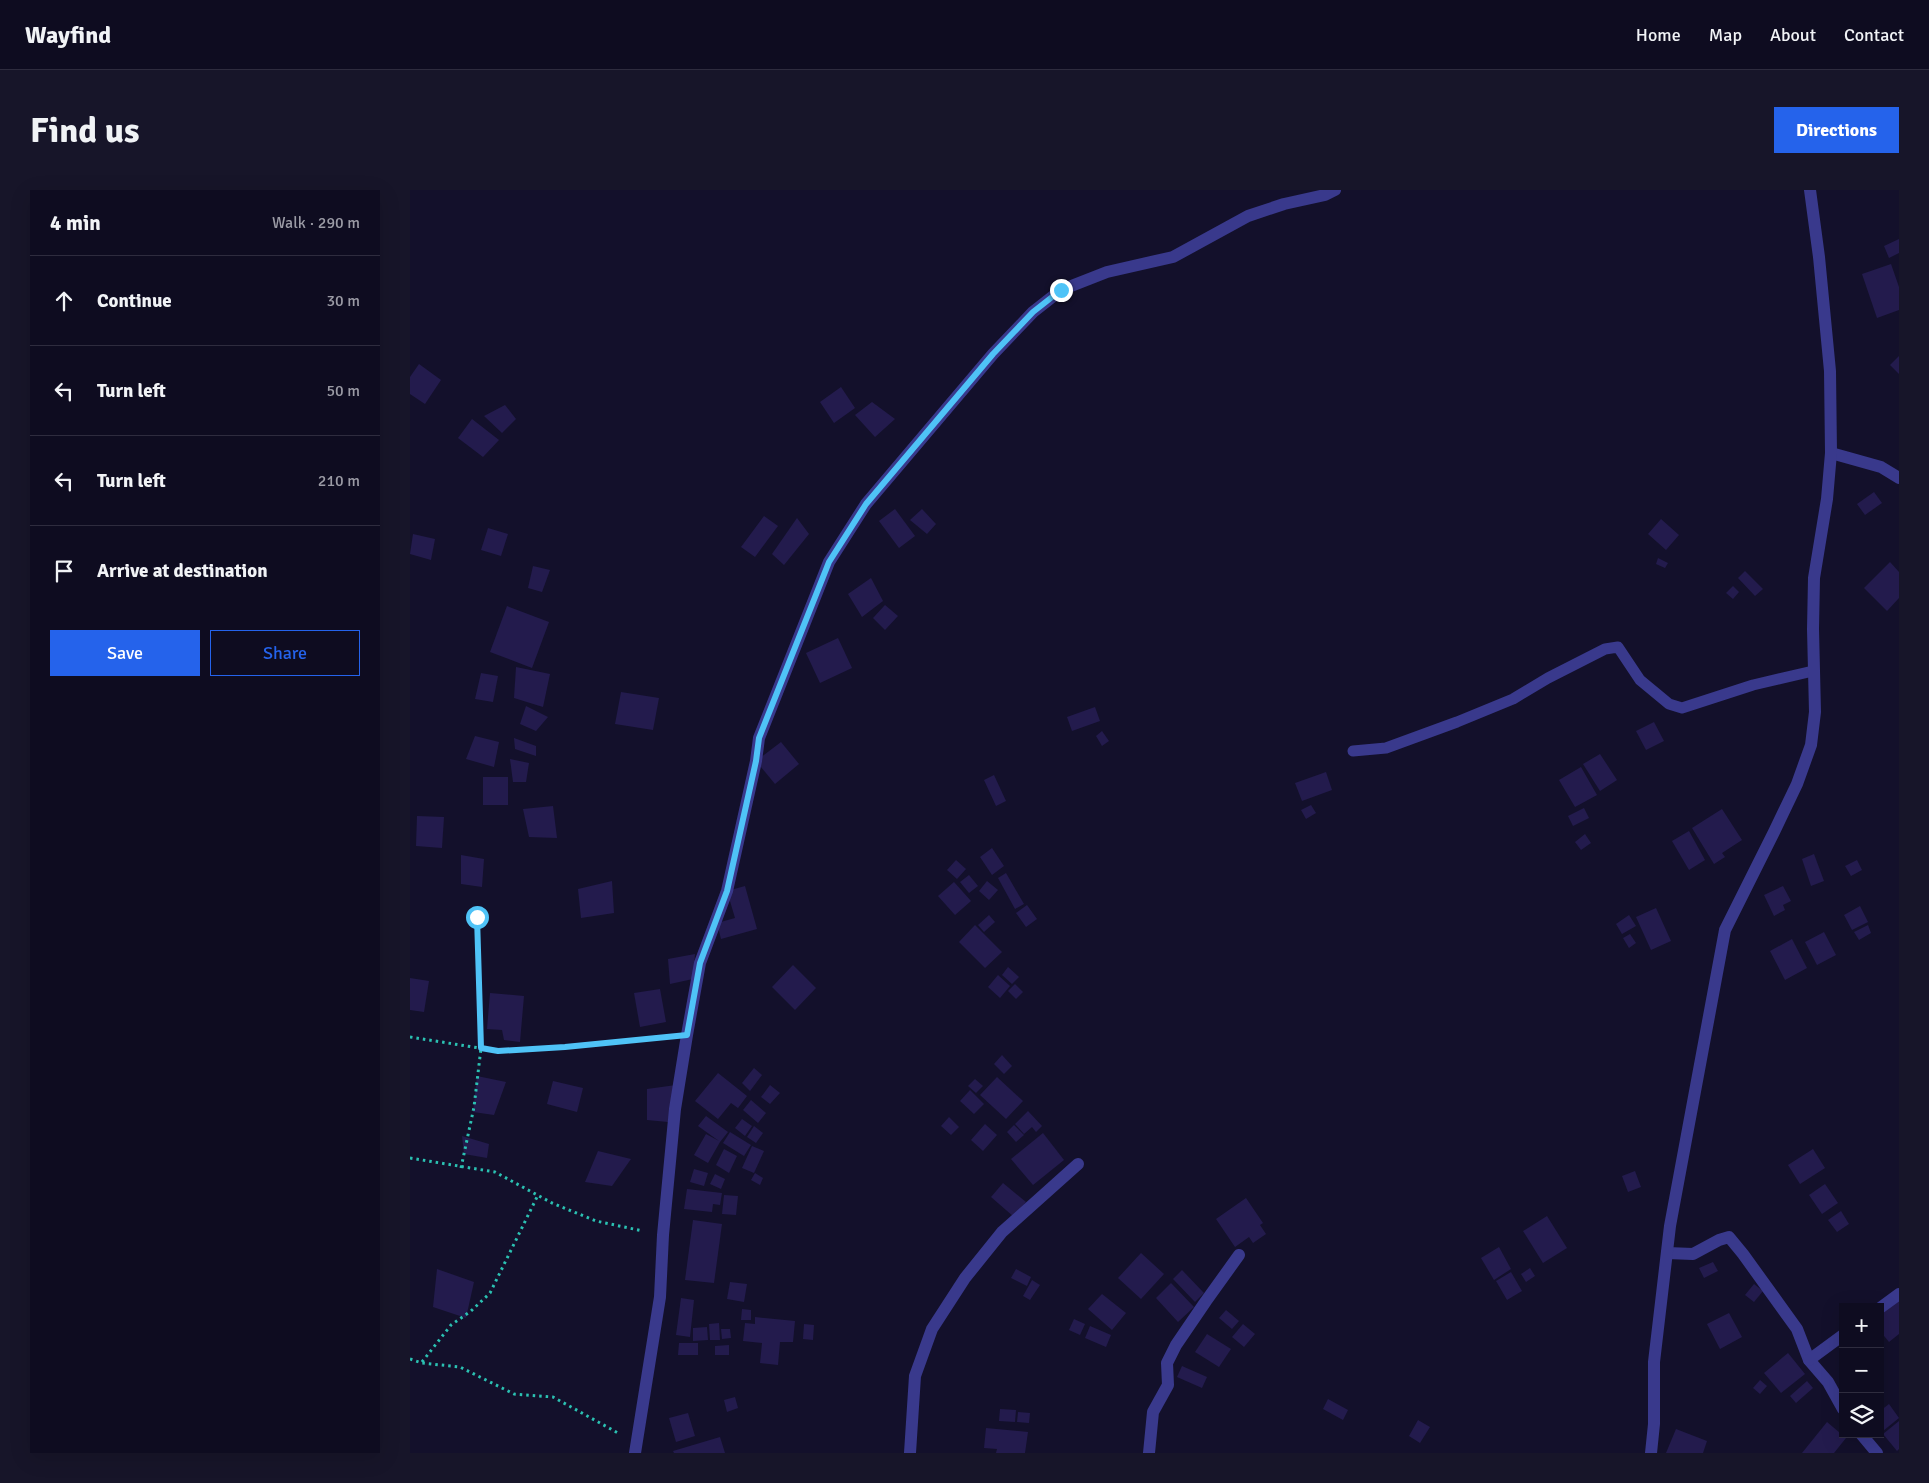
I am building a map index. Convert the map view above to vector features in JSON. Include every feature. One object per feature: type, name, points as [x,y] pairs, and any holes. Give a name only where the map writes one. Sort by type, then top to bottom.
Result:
[{"type":"street","points":[[637,1448],[660,1297],[662,1235],[675,1109],[700,963],[727,891],[756,761],[759,738],[829,562],[866,504],[993,354],[1033,312],[1061,290],[1106,272],[1173,256],[1248,216],[1284,204],[1325,195],[1335,190]]},
{"type":"street","points":[[1651,1453],[1654,1424],[1654,1362],[1667,1253],[1686,1138],[1725,930],[1774,832],[1811,745],[1815,712],[1813,671],[1814,578],[1827,499],[1831,453],[1830,371],[1819,257],[1810,190]]},
{"type":"street","points":[[1831,453],[1881,466],[1899,478]]},
{"type":"street","points":[[910,1453],[915,1376],[932,1329],[964,1278],[1002,1232],[1078,1164]]},
{"type":"street","points":[[1667,1253],[1693,1254],[1728,1237],[1743,1254],[1797,1329],[1809,1360],[1828,1382],[1839,1402]]},
{"type":"street","points":[[1149,1453],[1153,1412],[1168,1385],[1167,1363],[1176,1345],[1239,1255]]},
{"type":"street","points":[[1884,1305],[1899,1294]]},
{"type":"street","points":[[1809,1360],[1839,1339]]},
{"type":"street","points":[[1864,1438],[1877,1453]]},
{"type":"lane","points":[[1353,751],[1386,748],[1457,722],[1513,699],[1548,678],[1605,649],[1618,647],[1640,680],[1669,704],[1682,708],[1753,685],[1813,671]]},
{"type":"path","points":[[461,1168],[474,1107],[481,1048],[477,917]]},
{"type":"path","points":[[410,1037],[498,1051],[565,1047],[687,1035]]},
{"type":"path","points":[[410,1158],[494,1172],[552,1203],[596,1220],[662,1235]]},
{"type":"path","points":[[422,1363],[450,1325],[471,1311],[490,1294],[538,1195]]},
{"type":"path","points":[[410,1359],[422,1363],[460,1366],[514,1394],[553,1397],[637,1448]]},
{"type":"building","points":[[1899,239],[1899,253],[1889,258],[1884,246]]},
{"type":"building","points":[[1891,264],[1899,287],[1899,310],[1877,318],[1862,274]]},
{"type":"building","points":[[1899,356],[1899,374],[1890,365]]},
{"type":"building","points":[[419,364],[441,380],[425,404],[410,394],[410,377]]},
{"type":"building","points":[[841,387],[855,408],[834,423],[820,402]]},
{"type":"building","points":[[872,402],[895,419],[875,437],[855,415]]},
{"type":"building","points":[[505,405],[516,419],[502,433],[484,416]]},
{"type":"building","points":[[472,419],[499,440],[483,457],[458,438]]},
{"type":"building","points":[[1874,492],[1882,503],[1865,515],[1857,504]]},
{"type":"building","points":[[895,509],[915,536],[899,548],[879,521]]},
{"type":"building","points":[[922,509],[936,524],[927,534],[910,520]]},
{"type":"building","points":[[764,516],[778,526],[755,557],[741,547]]},
{"type":"building","points":[[797,518],[809,534],[784,565],[772,554]]},
{"type":"building","points":[[1661,519],[1679,535],[1666,550],[1648,534]]},
{"type":"building","points":[[488,528],[508,534],[501,556],[481,550]]},
{"type":"building","points":[[413,534],[435,539],[431,560],[410,554]]},
{"type":"building","points":[[1658,558],[1668,563],[1665,568],[1656,564]]},
{"type":"building","points":[[1890,562],[1899,572],[1899,598],[1887,611],[1864,588]]},
{"type":"building","points":[[533,566],[550,570],[542,592],[528,588]]},
{"type":"building","points":[[1745,571],[1763,589],[1755,596],[1738,578]]},
{"type":"building","points":[[871,578],[883,601],[862,617],[848,594]]},
{"type":"building","points":[[1733,586],[1739,592],[1733,599],[1726,593]]},
{"type":"building","points":[[885,605],[898,616],[885,630],[873,618]]},
{"type":"building","points":[[507,606],[549,622],[532,668],[490,652]]},
{"type":"building","points":[[838,638],[852,668],[820,683],[806,653]]},
{"type":"building","points":[[516,667],[550,674],[543,707],[514,698]]},
{"type":"building","points":[[481,673],[498,676],[493,702],[475,699]]},
{"type":"building","points":[[621,692],[659,698],[653,730],[615,724]]},
{"type":"building","points":[[526,706],[548,717],[536,731],[520,724]]},
{"type":"building","points":[[1095,707],[1100,721],[1072,731],[1067,717]]},
{"type":"building","points":[[1654,722],[1664,741],[1646,750],[1636,731]]},
{"type":"building","points":[[1102,731],[1109,741],[1102,746],[1096,736]]},
{"type":"building","points":[[475,736],[499,742],[494,767],[466,759]]},
{"type":"building","points":[[514,738],[536,746],[536,756],[515,749]]},
{"type":"building","points":[[781,742],[799,764],[775,784],[756,761]]},
{"type":"building","points":[[1600,754],[1617,780],[1600,791],[1583,764]]},
{"type":"building","points":[[510,759],[529,763],[526,782],[513,782]]},
{"type":"building","points":[[1581,767],[1597,795],[1575,807],[1559,780]]},
{"type":"building","points":[[1326,772],[1332,790],[1302,801],[1295,783]]},
{"type":"building","points":[[994,775],[1006,801],[996,806],[984,780]]},
{"type":"building","points":[[483,777],[508,777],[508,805],[483,805]]},
{"type":"building","points":[[1311,805],[1316,813],[1306,819],[1301,810]]},
{"type":"building","points":[[553,806],[557,838],[529,837],[523,809]]},
{"type":"building","points":[[1584,808],[1589,818],[1573,826],[1568,816]]},
{"type":"building","points":[[1722,809],[1742,840],[1722,853],[1725,857],[1714,864],[1692,828]]},
{"type":"building","points":[[417,816],[444,817],[442,848],[416,846]]},
{"type":"building","points":[[1689,831],[1705,860],[1689,870],[1672,841]]},
{"type":"building","points":[[1585,834],[1591,843],[1581,850],[1575,842]]},
{"type":"building","points":[[992,848],[1004,866],[992,875],[980,857]]},
{"type":"building","points":[[1814,854],[1824,881],[1811,886],[1802,859]]},
{"type":"building","points":[[461,855],[484,859],[482,887],[461,884]]},
{"type":"building","points":[[956,860],[966,869],[957,879],[947,870]]},
{"type":"building","points":[[1857,860],[1862,870],[1851,876],[1845,866]]},
{"type":"building","points":[[1006,873],[1024,904],[1015,909],[998,878]]},
{"type":"building","points":[[969,875],[978,886],[969,893],[960,882]]},
{"type":"building","points":[[612,881],[614,913],[581,918],[578,889]]},
{"type":"building","points":[[987,881],[998,890],[989,900],[979,891]]},
{"type":"building","points":[[954,882],[971,901],[955,915],[938,896]]},
{"type":"building","points":[[745,886],[757,929],[721,939],[717,923],[735,918],[727,891]]},
{"type":"building","points":[[1783,886],[1791,901],[1783,905],[1785,910],[1774,916],[1764,895]]},
{"type":"building","points":[[1027,905],[1037,919],[1026,927],[1016,913]]},
{"type":"building","points":[[1860,906],[1868,922],[1852,930],[1844,915]]},
{"type":"building","points":[[1656,908],[1671,941],[1651,950],[1636,917]]},
{"type":"building","points":[[989,915],[995,922],[984,932],[978,925]]},
{"type":"building","points":[[1629,915],[1636,926],[1622,934],[1616,924]]},
{"type":"building","points":[[975,925],[1002,952],[985,968],[959,942]]},
{"type":"building","points":[[1868,925],[1871,933],[1859,940],[1854,932]]},
{"type":"building","points":[[1824,932],[1836,955],[1817,965],[1805,942]]},
{"type":"building","points":[[1630,934],[1636,943],[1629,948],[1623,938]]},
{"type":"building","points":[[1792,939],[1807,968],[1785,980],[1770,951]]},
{"type":"building","points":[[695,954],[693,979],[670,984],[668,959]]},
{"type":"building","points":[[793,965],[816,988],[795,1010],[772,987]]},
{"type":"building","points":[[1008,967],[1019,977],[1012,984],[1002,975]]},
{"type":"building","points":[[998,975],[1010,986],[1000,998],[988,987]]},
{"type":"building","points":[[410,978],[429,981],[424,1012],[410,1010]]},
{"type":"building","points":[[1015,984],[1023,992],[1016,999],[1008,991]]},
{"type":"building","points":[[660,989],[666,1022],[640,1027],[634,993]]},
{"type":"building","points":[[490,993],[524,996],[520,1042],[504,1040],[502,1030],[487,1029]]},
{"type":"building","points":[[1002,1055],[1012,1066],[1004,1074],[994,1064]]},
{"type":"building","points":[[754,1068],[762,1075],[750,1091],[742,1083]]},
{"type":"building","points":[[718,1073],[747,1096],[738,1108],[731,1103],[718,1119],[695,1101]]},
{"type":"building","points":[[477,1076],[506,1082],[494,1115],[473,1112]]},
{"type":"building","points":[[997,1077],[1023,1101],[1006,1119],[980,1095]]},
{"type":"building","points":[[975,1079],[983,1086],[976,1093],[968,1086]]},
{"type":"building","points":[[553,1081],[583,1088],[577,1112],[547,1104]]},
{"type":"building","points":[[676,1085],[668,1122],[647,1120],[647,1089]]},
{"type":"building","points":[[770,1085],[780,1093],[770,1104],[761,1097]]},
{"type":"building","points":[[970,1090],[984,1104],[974,1114],[960,1101]]},
{"type":"building","points":[[751,1100],[766,1113],[758,1123],[743,1110]]},
{"type":"building","points":[[1028,1111],[1042,1126],[1036,1132],[1032,1127],[1024,1134],[1015,1124]]},
{"type":"building","points":[[706,1116],[728,1132],[708,1163],[694,1155],[706,1134],[719,1141],[698,1126]]},
{"type":"building","points":[[949,1117],[959,1127],[951,1135],[941,1126]]},
{"type":"building","points":[[742,1119],[752,1126],[745,1136],[735,1128]]},
{"type":"building","points":[[985,1124],[997,1135],[983,1151],[971,1140]]},
{"type":"building","points":[[1014,1125],[1024,1135],[1016,1142],[1007,1132]]},
{"type":"building","points":[[754,1126],[763,1133],[756,1143],[747,1137]]},
{"type":"building","points":[[730,1132],[751,1145],[744,1156],[723,1143]]},
{"type":"building","points":[[1043,1133],[1064,1160],[1033,1185],[1011,1159]]},
{"type":"building","points":[[462,1136],[489,1144],[487,1158],[464,1154]]},
{"type":"building","points":[[752,1146],[764,1151],[754,1173],[742,1168]]},
{"type":"building","points":[[724,1149],[737,1156],[729,1173],[716,1165]]},
{"type":"building","points":[[1813,1149],[1825,1168],[1800,1184],[1788,1165]]},
{"type":"building","points":[[598,1151],[631,1159],[612,1186],[585,1182]]},
{"type":"building","points":[[694,1169],[708,1173],[704,1186],[690,1182]]},
{"type":"building","points":[[1635,1171],[1641,1187],[1628,1192],[1622,1176]]},
{"type":"building","points":[[755,1173],[763,1178],[760,1185],[751,1180]]},
{"type":"building","points":[[715,1174],[725,1179],[721,1189],[710,1184]]},
{"type":"building","points":[[1003,1183],[1026,1202],[1014,1217],[991,1197]]},
{"type":"building","points":[[1825,1184],[1838,1203],[1822,1214],[1809,1195]]},
{"type":"building","points":[[687,1189],[722,1193],[720,1205],[713,1204],[712,1212],[684,1209]]},
{"type":"building","points":[[724,1195],[738,1196],[736,1215],[722,1214]]},
{"type":"building","points":[[1246,1198],[1263,1223],[1260,1225],[1266,1234],[1253,1243],[1249,1237],[1235,1247],[1216,1219]]},
{"type":"building","points":[[1841,1211],[1849,1224],[1837,1232],[1828,1220]]},
{"type":"building","points":[[1547,1216],[1567,1248],[1543,1263],[1523,1231]]},
{"type":"building","points":[[693,1220],[722,1224],[714,1283],[685,1280]]},
{"type":"building","points":[[1499,1247],[1511,1269],[1494,1280],[1481,1258]]},
{"type":"building","points":[[1141,1253],[1164,1274],[1141,1299],[1118,1278]]},
{"type":"building","points":[[1713,1262],[1718,1271],[1704,1278],[1699,1268]]},
{"type":"building","points":[[1530,1268],[1535,1276],[1526,1282],[1521,1274]]},
{"type":"building","points":[[437,1269],[474,1282],[466,1318],[433,1307]]},
{"type":"building","points":[[1016,1269],[1031,1277],[1027,1286],[1011,1278]]},
{"type":"building","points":[[1182,1270],[1204,1293],[1195,1302],[1173,1279]]},
{"type":"building","points":[[1511,1272],[1522,1291],[1507,1300],[1496,1281]]},
{"type":"building","points":[[1032,1280],[1040,1285],[1030,1300],[1023,1296]]},
{"type":"building","points":[[730,1282],[747,1284],[744,1302],[727,1299]]},
{"type":"building","points":[[1171,1283],[1194,1307],[1178,1322],[1156,1298]]},
{"type":"building","points":[[1754,1284],[1763,1291],[1754,1302],[1745,1295]]},
{"type":"building","points":[[1102,1294],[1126,1313],[1112,1330],[1088,1309]]},
{"type":"building","points":[[681,1298],[694,1300],[690,1337],[676,1335]]},
{"type":"building","points":[[1899,1299],[1899,1334],[1889,1342],[1884,1336],[1884,1311]]},
{"type":"building","points":[[742,1309],[751,1310],[751,1320],[741,1320]]},
{"type":"building","points":[[1226,1310],[1239,1321],[1232,1329],[1219,1318]]},
{"type":"building","points":[[1729,1313],[1742,1337],[1720,1349],[1707,1324]]},
{"type":"building","points":[[755,1317],[795,1321],[793,1342],[780,1342],[778,1365],[760,1363],[762,1343],[743,1341],[745,1323],[755,1324]]},
{"type":"building","points":[[1074,1319],[1085,1324],[1080,1335],[1069,1330]]},
{"type":"building","points":[[719,1323],[720,1340],[710,1340],[709,1324]]},
{"type":"building","points":[[804,1324],[814,1325],[813,1340],[803,1339]]},
{"type":"building","points":[[1243,1324],[1255,1334],[1244,1347],[1232,1337]]},
{"type":"building","points":[[1090,1326],[1111,1335],[1106,1347],[1085,1338]]},
{"type":"building","points":[[707,1327],[708,1340],[693,1341],[693,1328]]},
{"type":"building","points":[[721,1329],[730,1329],[731,1338],[722,1339]]},
{"type":"building","points":[[1207,1334],[1231,1349],[1219,1367],[1195,1352]]},
{"type":"building","points":[[679,1343],[698,1343],[698,1355],[678,1355]]},
{"type":"building","points":[[729,1345],[729,1355],[715,1355],[715,1346]]},
{"type":"building","points":[[1788,1353],[1805,1374],[1781,1393],[1764,1373]]},
{"type":"building","points":[[1182,1366],[1207,1377],[1202,1388],[1177,1377]]},
{"type":"building","points":[[1760,1380],[1767,1386],[1760,1394],[1753,1388]]},
{"type":"building","points":[[1807,1381],[1813,1388],[1796,1403],[1790,1396]]},
{"type":"building","points":[[735,1397],[738,1408],[727,1412],[724,1400]]},
{"type":"building","points":[[1328,1399],[1348,1410],[1343,1420],[1323,1409]]},
{"type":"building","points":[[1889,1404],[1899,1418],[1884,1430],[1884,1408]]},
{"type":"building","points":[[1000,1409],[1016,1410],[1015,1422],[999,1421]]},
{"type":"building","points":[[1018,1412],[1030,1413],[1029,1423],[1017,1422]]},
{"type":"building","points":[[688,1413],[695,1436],[676,1442],[669,1418]]},
{"type":"building","points":[[1418,1420],[1430,1427],[1420,1443],[1409,1436]]},
{"type":"building","points":[[1899,1421],[1899,1449],[1897,1451],[1884,1435]]},
{"type":"building","points":[[1827,1422],[1839,1432],[1839,1438],[1846,1438],[1834,1453],[1802,1453]]},
{"type":"building","points":[[986,1428],[1028,1432],[1025,1453],[996,1453],[997,1449],[984,1448]]},
{"type":"building","points":[[1676,1429],[1707,1441],[1703,1453],[1666,1453]]},
{"type":"building","points":[[720,1437],[725,1453],[674,1453],[673,1451]]},
{"type":"route","points":[[477,917],[481,1048],[498,1051],[565,1047],[687,1035],[700,963],[727,891],[745,814],[759,738],[829,562],[866,504],[940,416],[993,354],[1033,312],[1061,290]]}]
